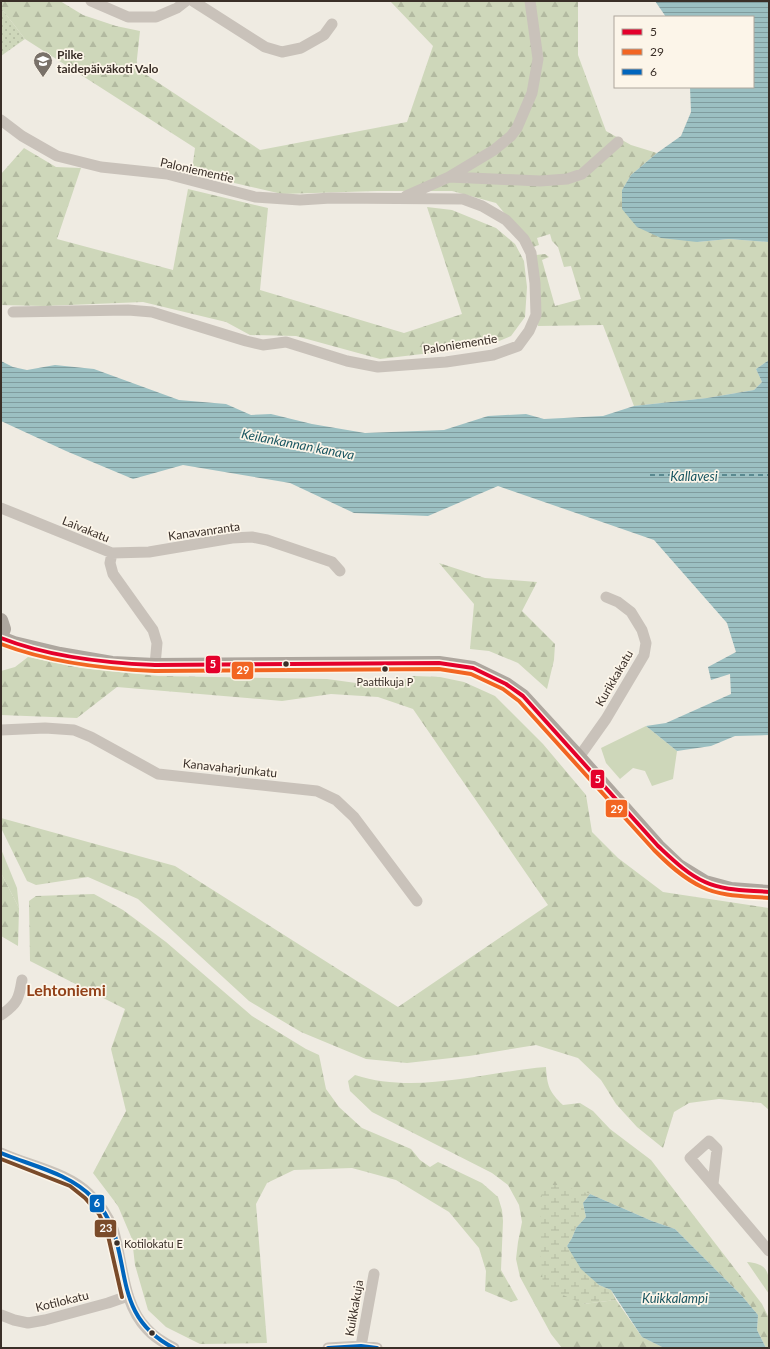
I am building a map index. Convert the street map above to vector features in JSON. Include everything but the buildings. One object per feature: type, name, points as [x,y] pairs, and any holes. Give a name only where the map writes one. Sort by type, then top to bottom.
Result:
[{"type":"main road","points":[[1,620],[4,629],[1,638],[14,643],[60,654],[112,663],[155,665],[439,663],[474,668],[506,684],[523,696],[658,846],[679,866],[705,882],[731,889],[769,892]]},
{"type":"street","points":[[91,1],[128,17],[156,17],[177,8],[186,1]]},
{"type":"street","points":[[193,1],[265,47],[282,52],[301,48],[324,35],[332,24]]},
{"type":"street","points":[[402,198],[449,177],[494,150],[511,136],[517,128],[532,93],[538,59],[530,1]]},
{"type":"street","name":"Paloniementie","points":[[1,120],[22,136],[57,156],[101,167],[167,174],[255,197],[300,200],[402,198],[463,199],[482,206],[506,220],[524,239],[531,253],[536,315],[518,346],[493,355],[446,362],[378,367],[347,361],[286,342],[263,345],[246,341],[152,312],[128,310],[14,312]]},
{"type":"street","points":[[449,177],[540,182],[567,179],[582,174],[618,142]]},
{"type":"street","name":"Laivakatu","points":[[1,508],[112,553],[110,563],[113,574],[153,630],[157,643],[155,665]]},
{"type":"street","name":"Kanavanranta","points":[[112,553],[150,552],[232,538],[252,537],[267,540],[332,562],[340,570]]},
{"type":"street","name":"Kurikkakatu","points":[[579,757],[606,719],[644,655],[646,643],[642,630],[630,612],[618,602],[606,597]]},
{"type":"street","name":"Kanavaharjunkatu","points":[[1,730],[45,728],[74,730],[92,737],[158,774],[317,791],[336,800],[354,817],[417,901]]},
{"type":"street","points":[[1,1015],[12,1007],[19,998],[22,980]]},
{"type":"street","points":[[1,1153],[73,1181],[89,1194],[104,1212],[112,1229],[132,1308],[145,1328],[159,1340],[174,1348]]},
{"type":"street","points":[[713,1184],[769,1251]]},
{"type":"street","name":"Kuikkakuja","points":[[361,1346],[374,1274]]},
{"type":"street","name":"Kotilokatu","points":[[1,1315],[28,1323],[52,1318],[128,1296]]},
{"type":"street","points":[[328,1348],[361,1346],[377,1348]]},
{"type":"green space","points":[[1,1],[60,1],[83,15],[116,26],[140,31],[136,68],[260,150],[407,122],[433,46],[390,1],[578,1],[578,55],[606,131],[631,145],[657,153],[631,175],[622,190],[697,242],[729,239],[769,242],[769,360],[756,369],[762,382],[754,390],[707,398],[634,406],[603,325],[538,326],[539,294],[536,255],[545,254],[549,257],[542,260],[555,306],[581,299],[571,266],[564,267],[558,247],[552,241],[550,234],[537,238],[539,245],[533,247],[496,203],[452,191],[377,191],[282,194],[230,182],[192,170],[195,148],[25,39],[1,8]]},
{"type":"green space","points":[[1,8],[25,39],[1,56]]},
{"type":"green space","points":[[24,148],[56,167],[81,168],[57,239],[173,270],[188,189],[268,208],[260,290],[404,333],[462,314],[427,207],[452,210],[496,228],[515,244],[524,261],[527,287],[525,317],[511,336],[492,344],[464,349],[380,359],[296,336],[250,335],[226,322],[143,302],[44,306],[1,305],[1,174]]},
{"type":"green space","points":[[439,563],[485,578],[537,582],[522,611],[555,644],[554,660],[547,689],[518,663],[489,651],[470,649],[474,604]]},
{"type":"green space","points":[[28,657],[81,668],[158,676],[327,679],[385,687],[414,676],[440,677],[464,682],[495,696],[543,744],[586,795],[592,832],[618,858],[663,892],[769,908],[769,1110],[761,1103],[719,1099],[689,1103],[674,1112],[663,1148],[637,1127],[616,1104],[601,1080],[578,1058],[536,1045],[469,1056],[407,1063],[366,1059],[301,1032],[249,1001],[138,899],[88,877],[36,885],[27,881],[1,828],[1,818],[175,866],[398,1007],[548,905],[413,709],[378,697],[331,694],[282,701],[117,687],[77,718],[1,715],[1,671],[15,667]]},
{"type":"green space","points":[[646,726],[677,751],[673,779],[652,786],[645,771],[633,768],[620,779],[606,763],[601,748]]},
{"type":"green space","points":[[1,849],[17,888],[19,908],[1,873]]},
{"type":"green space","points":[[1,873],[19,908],[18,946],[1,936]]},
{"type":"green space","points":[[94,894],[123,910],[166,942],[252,1016],[306,1049],[319,1055],[326,1089],[339,1107],[362,1128],[411,1149],[420,1160],[430,1167],[438,1162],[482,1183],[498,1197],[502,1210],[503,1221],[501,1270],[518,1300],[511,1302],[485,1291],[486,1271],[479,1248],[449,1212],[396,1180],[352,1168],[294,1170],[267,1183],[256,1204],[267,1343],[200,1344],[166,1327],[148,1310],[135,1265],[132,1239],[118,1206],[93,1173],[126,1111],[111,1049],[125,1009],[30,961],[29,901],[36,896]]},
{"type":"green space","points":[[546,1067],[547,1079],[550,1088],[563,1105],[580,1103],[593,1111],[610,1129],[651,1160],[762,1304],[769,1318],[769,1348],[766,1348],[757,1330],[758,1315],[742,1296],[675,1229],[652,1221],[590,1194],[543,1185],[583,1304],[616,1300],[642,1337],[664,1348],[562,1348],[551,1334],[520,1277],[516,1259],[522,1222],[519,1205],[508,1185],[492,1173],[372,1112],[350,1091],[348,1081],[355,1075],[378,1081],[426,1083]]},
{"type":"green space","points":[[542,1185],[559,1185],[590,1194],[583,1203],[586,1217],[576,1228],[567,1246],[599,1285],[611,1290],[616,1300],[583,1304],[543,1286],[540,1244]]},
{"type":"green space","points":[[747,1262],[760,1265],[767,1271],[769,1294]]},
{"type":"water","points":[[655,1],[769,1],[769,242],[729,239],[697,242],[661,238],[637,227],[622,209],[622,190],[631,175],[657,153],[681,136],[691,112],[690,88],[754,88],[754,16],[665,16]]},
{"type":"water","name":"Kallavesi","points":[[769,360],[769,735],[735,736],[711,746],[677,751],[646,726],[666,723],[731,694],[730,674],[711,680],[708,667],[736,652],[727,623],[654,540],[498,486],[428,516],[354,513],[290,483],[183,465],[133,479],[66,451],[1,421],[1,361],[13,367],[27,370],[55,365],[94,369],[179,400],[226,404],[251,415],[271,414],[312,424],[365,433],[444,430],[488,416],[526,414],[544,419],[603,416],[634,406],[707,398],[754,390],[762,382],[756,369]]},
{"type":"water","name":"Kuikkalampi","points":[[590,1194],[652,1221],[675,1229],[742,1296],[758,1315],[757,1330],[766,1348],[664,1348],[642,1337],[611,1290],[599,1285],[581,1269],[567,1246],[576,1228],[586,1217],[583,1203]]},
{"type":"ferry route","points":[[650,475],[769,475]]},
{"type":"transit line","name":"5","points":[[1,638],[19,645],[77,658],[136,664],[439,663],[473,668],[506,684],[523,696],[658,846],[686,871],[698,879],[712,885],[736,890],[769,892]]},
{"type":"transit line","name":"29","points":[[1,644],[38,656],[77,664],[136,670],[439,669],[471,674],[503,689],[519,701],[654,850],[682,875],[702,887],[718,893],[735,896],[769,898]]},
{"type":"transit line","name":"6","points":[[1,1153],[62,1176],[83,1189],[93,1198],[107,1216],[115,1236],[129,1297],[138,1316],[152,1333],[174,1348]]},
{"type":"transit line","name":"23","points":[[1,1159],[70,1186],[85,1198],[99,1214],[107,1231],[122,1297]]},
{"type":"transit line","name":"6","points":[[328,1348],[361,1346],[377,1348]]},
{"type":"place","name":"Pilke taidepäiväkoti Valo","points":[[43,78]]},
{"type":"place","name":"Paattikuja P","points":[[385,669]]},
{"type":"place","name":"Kotilokatu E","points":[[117,1243]]},
{"type":"district","name":"Lehtoniemi","points":[[66,989]]},
{"type":"water label","name":"Keilankannan kanava","points":[[298,444]]}]
